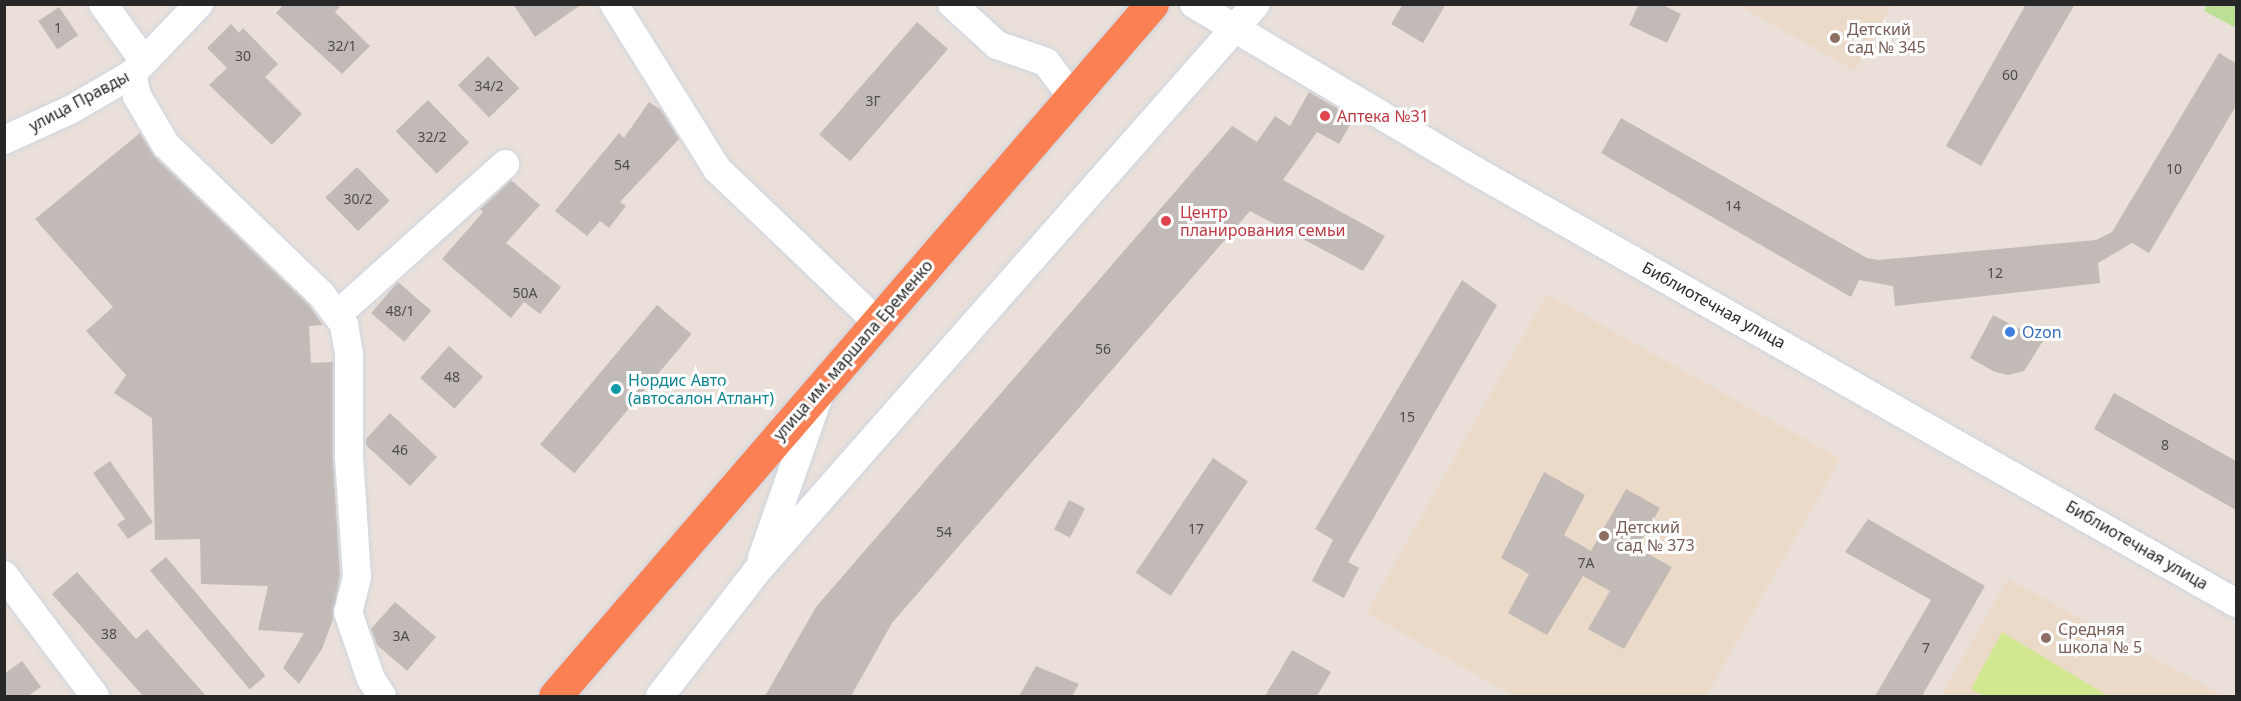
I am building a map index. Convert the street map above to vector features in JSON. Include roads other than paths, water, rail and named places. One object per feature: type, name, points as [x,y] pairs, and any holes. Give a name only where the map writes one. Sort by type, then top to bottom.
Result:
[{"type":"highway","name":"улица им. маршала Еременко","points":[[555,696],[1152,4]]},
{"type":"street","points":[[103,4],[138,67],[137,96],[166,145],[321,294],[344,325],[349,354],[349,457],[357,577],[348,612],[371,679],[382,696]]},
{"type":"street","name":"улица Правды","points":[[4,140],[70,110],[138,67],[199,4]]},
{"type":"street","points":[[614,4],[717,169],[877,322]]},
{"type":"street","points":[[952,4],[997,45],[1046,62],[1073,98]]},
{"type":"street","name":"Библиотечная улица","points":[[1194,4],[1233,31],[2236,603]]},
{"type":"street","points":[[660,696],[757,571],[1256,4]]},
{"type":"street","points":[[337,315],[505,164]]},
{"type":"street","points":[[757,571],[821,387]]},
{"type":"street","points":[[4,575],[95,696]]},
{"type":"place","name":"Детский сад № 345","points":[[1835,38]]},
{"type":"place","name":"Аптека №31","points":[[1325,116]]},
{"type":"place","name":"Центр планирования семьи","points":[[1166,221]]},
{"type":"place","name":"Ozon","points":[[2010,332]]},
{"type":"place","name":"Нордис Авто (автосалон Атлант)","points":[[616,389]]},
{"type":"place","name":"Детский сад № 373","points":[[1604,536]]},
{"type":"place","name":"Средняя школа № 5","points":[[2046,638]]}]
